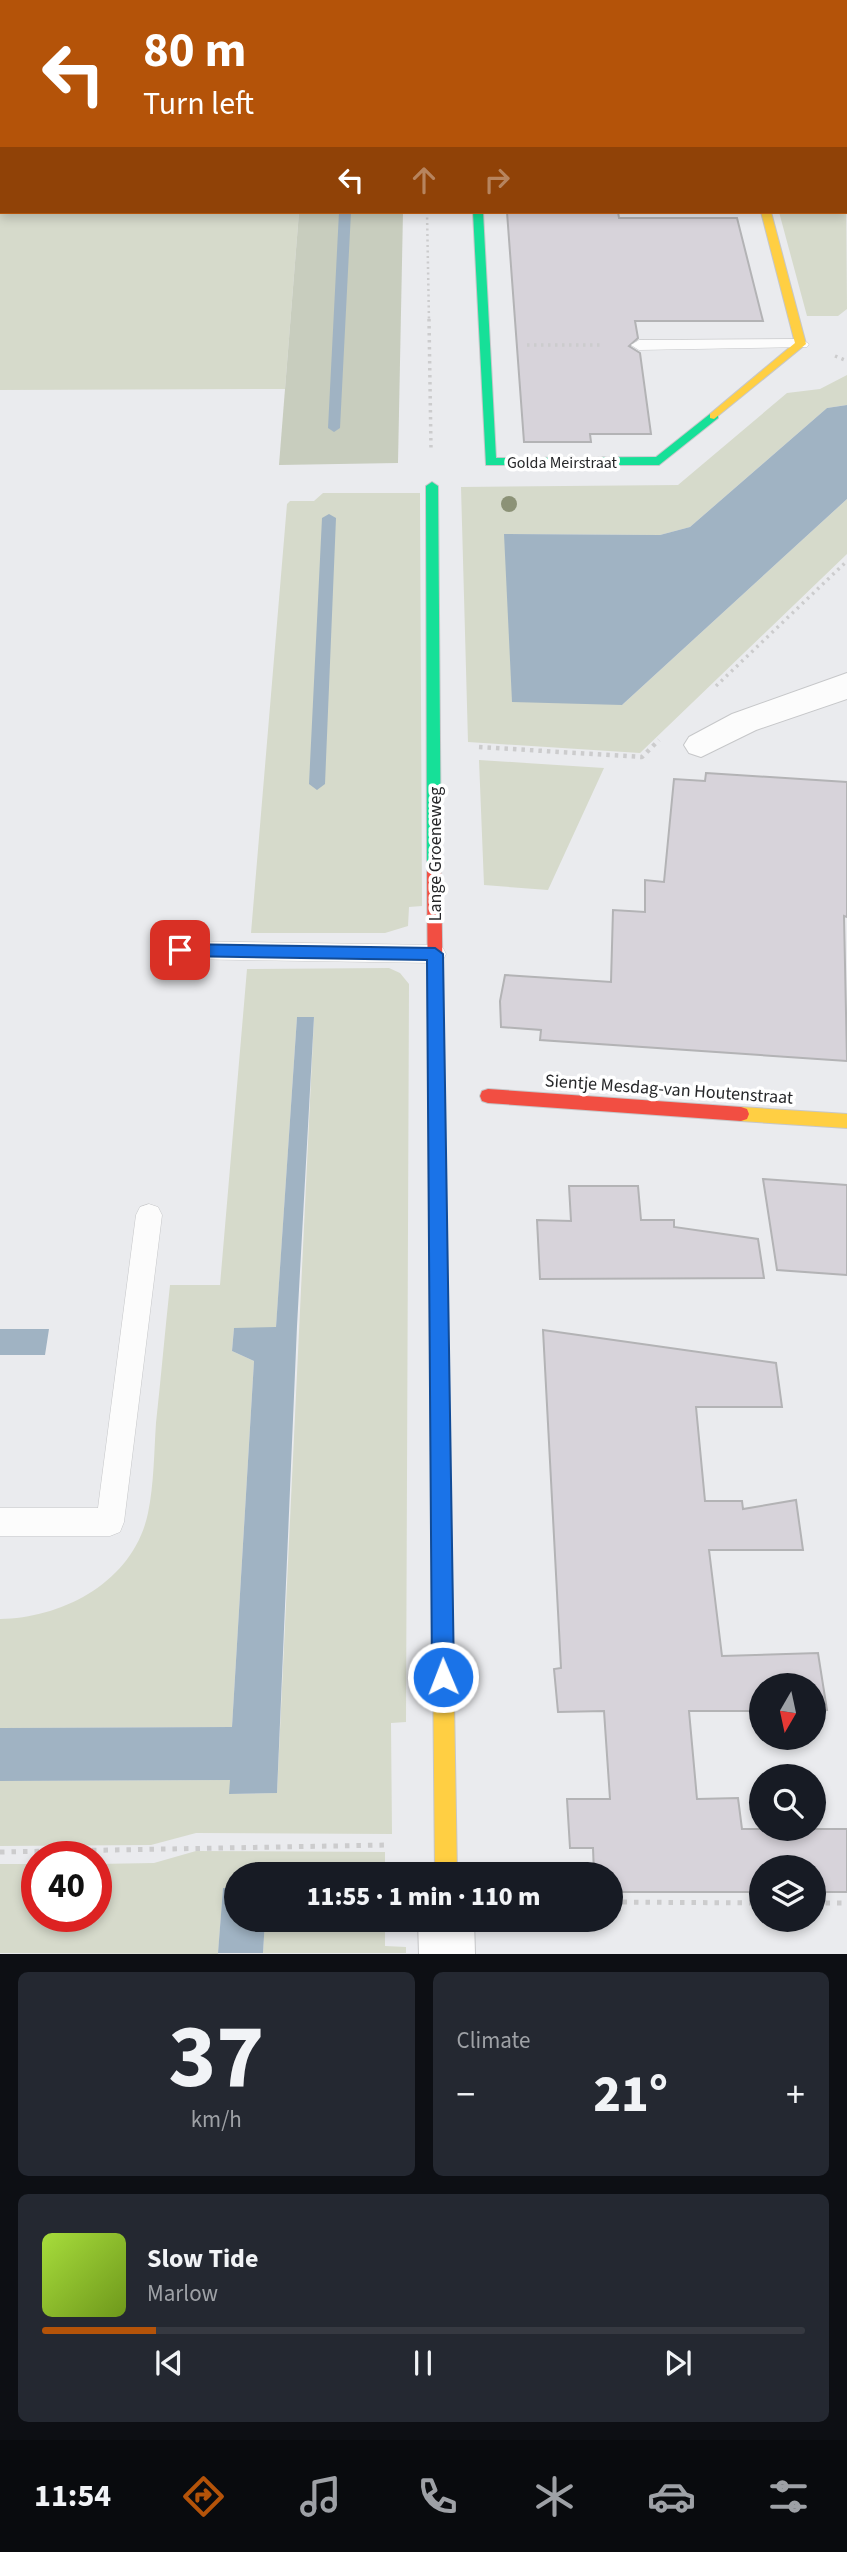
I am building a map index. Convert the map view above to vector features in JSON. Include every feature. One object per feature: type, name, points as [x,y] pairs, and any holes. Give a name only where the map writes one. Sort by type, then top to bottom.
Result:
[{"type":"street","name":"Golda Meirstraat","points":[[478,214],[490,462],[659,461],[801,344]]},
{"type":"street","points":[[766,214],[801,344]]},
{"type":"street","name":"Lange Groeneweg","points":[[432,486],[446,1862]]},
{"type":"street","points":[[701,745],[744,722],[839,690],[847,684]]},
{"type":"street","name":"Sientje Mesdag-van Houtenstraat","points":[[488,1096],[847,1121]]},
{"type":"street","points":[[446,1932],[447,1954]]},
{"type":"lane","points":[[639,345],[801,344]]},
{"type":"lane","points":[[180,950],[435,954]]},
{"type":"lane","points":[[0,1522],[110,1521],[149,1215]]},
{"type":"path","points":[[427,214],[432,486]]},
{"type":"path","points":[[484,345],[639,345]]},
{"type":"path","points":[[707,695],[847,561]]},
{"type":"path","points":[[434,744],[642,757],[667,733]]},
{"type":"path","points":[[0,1852],[445,1844]]},
{"type":"path","points":[[623,1902],[749,1903]]},
{"type":"path","points":[[826,1903],[847,1903]]},
{"type":"shaded area","points":[[0,214],[299,214],[285,389],[0,390]]},
{"type":"shaded area","points":[[780,214],[846,214],[847,309],[838,316],[807,316]]},
{"type":"shaded area","points":[[847,375],[847,405],[827,408],[690,527],[660,535],[504,534],[622,705],[847,499],[847,554],[640,753],[468,742],[461,487],[678,485],[787,393],[820,389]]},
{"type":"shaded area","points":[[323,493],[420,493],[422,906],[409,907],[408,926],[385,933],[251,933],[287,504],[290,501],[314,501]]},
{"type":"shaded area","points":[[479,760],[604,768],[548,890],[484,885]]},
{"type":"shaded area","points":[[389,968],[400,973],[409,984],[406,1722],[391,1723],[392,1834],[196,1833],[151,1845],[112,1845],[112,1841],[21,1841],[21,1846],[0,1846],[0,1781],[231,1780],[230,1794],[277,1793],[314,1017],[297,1017],[276,1328],[234,1328],[232,1351],[254,1361],[232,1727],[0,1728],[0,1619],[48,1612],[93,1591],[112,1576],[128,1558],[140,1537],[148,1513],[170,1285],[220,1285],[247,969]]},
{"type":"shaded area","points":[[196,1851],[385,1852],[385,1862],[224,1862],[218,1954],[0,1953],[0,1864],[21,1864],[21,1932],[112,1932],[112,1864],[154,1863]]},
{"type":"shaded area","points":[[264,1932],[385,1932],[385,1946],[406,1947],[406,1953],[263,1953]]},
{"type":"green space","points":[[299,214],[403,214],[398,463],[279,465]]},
{"type":"water","points":[[847,405],[847,499],[622,705],[512,702],[504,534],[660,535],[690,527],[827,408]]},
{"type":"water","points":[[297,1017],[314,1017],[297,1326],[277,1793],[229,1794],[230,1780],[0,1781],[0,1728],[232,1727],[254,1361],[232,1351],[234,1328],[276,1327]]},
{"type":"water","points":[[0,1329],[49,1329],[45,1355],[0,1355]]},
{"type":"water","points":[[224,1888],[224,1932],[264,1932],[263,1953],[218,1953]]},
{"type":"building","points":[[507,214],[737,218],[763,321],[635,321],[638,338],[629,346],[640,353],[651,434],[590,434],[591,442],[524,442]]},
{"type":"building","points":[[706,773],[847,782],[847,917],[844,916],[847,1061],[540,1040],[541,1030],[501,1027],[500,1001],[505,975],[611,982],[613,910],[645,912],[645,880],[664,882],[674,779],[705,781]]},
{"type":"building","points":[[763,1179],[847,1185],[847,1275],[777,1270]]},
{"type":"building","points":[[569,1186],[638,1186],[641,1220],[674,1220],[674,1227],[758,1239],[764,1278],[540,1279],[537,1220],[571,1221]]},
{"type":"building","points":[[543,1330],[776,1363],[782,1407],[696,1407],[705,1501],[742,1501],[743,1509],[796,1500],[803,1550],[709,1550],[722,1656],[818,1653],[821,1673],[749,1673],[749,1711],[689,1711],[697,1799],[738,1798],[742,1829],[749,1829],[749,1841],[826,1841],[826,1829],[847,1829],[847,1892],[826,1892],[826,1855],[749,1855],[749,1892],[623,1892],[623,1862],[594,1862],[593,1848],[570,1848],[567,1799],[610,1799],[604,1711],[558,1712],[554,1669],[561,1668]]},
{"type":"waterway","points":[[334,428],[345,214]]},
{"type":"waterway","points":[[317,784],[329,518]]},
{"type":"traffic: fast","points":[[478,214],[490,462],[659,461],[714,416]]},
{"type":"traffic: fast","points":[[432,486],[434,867]]},
{"type":"traffic: slow","points":[[714,416],[801,344],[767,214]]},
{"type":"traffic: slow","points":[[741,1114],[847,1121]]},
{"type":"traffic: slow","points":[[439,1353],[446,1862]]},
{"type":"traffic: jam","points":[[434,867],[439,1353]]},
{"type":"traffic: jam","points":[[488,1096],[741,1114]]},
{"type":"route","points":[[180,950],[435,954],[443,1677]]}]
